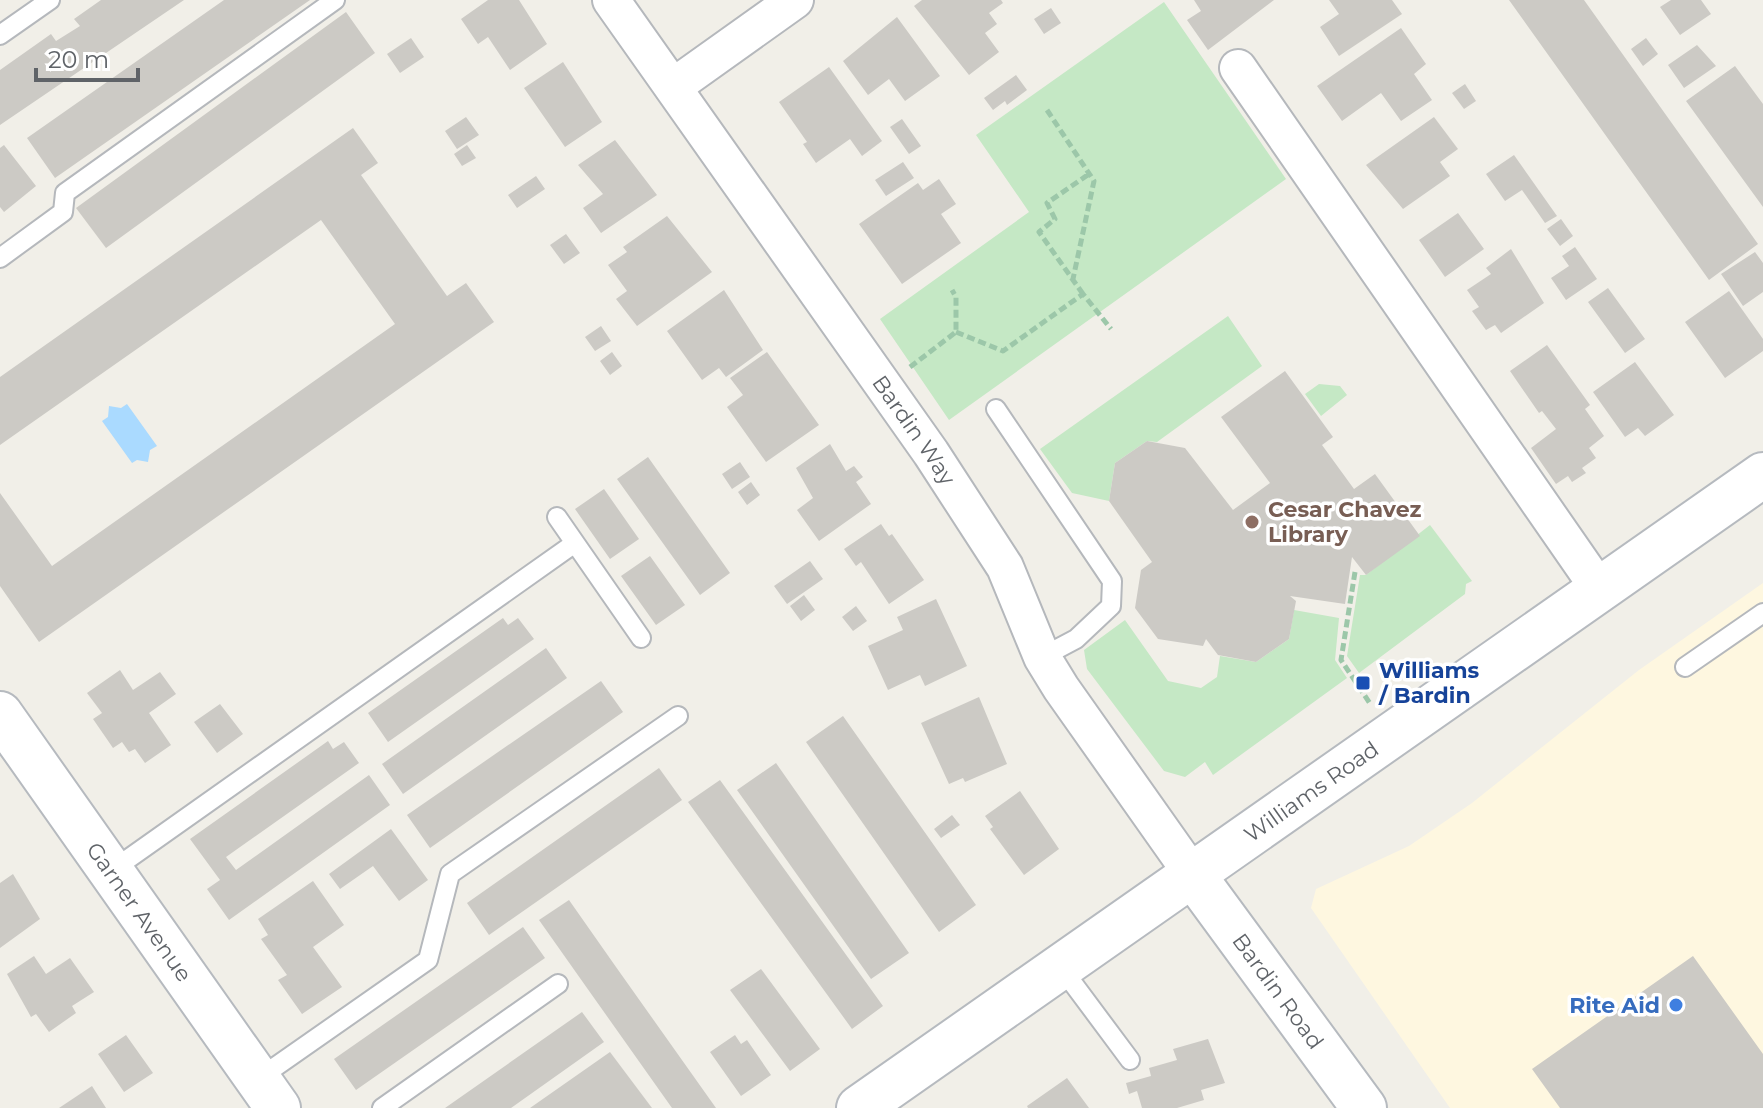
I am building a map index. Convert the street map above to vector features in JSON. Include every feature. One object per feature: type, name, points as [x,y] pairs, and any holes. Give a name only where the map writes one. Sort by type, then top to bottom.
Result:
[{"type":"main road","name":"Williams Road","points":[[859,1108],[1763,475]]},
{"type":"main road","name":"Garner Avenue","points":[[0,714],[268,1094]]},
{"type":"main road","name":"Bardin Road","points":[[1193,875],[1364,1108]]},
{"type":"street","name":"Bardin Way","points":[[611,0],[883,385],[1005,567],[1042,657],[1147,815],[1193,875]]},
{"type":"street","points":[[673,87],[795,0]]},
{"type":"street","points":[[1238,68],[1600,590]]},
{"type":"lane","points":[[0,35],[50,0]]},
{"type":"lane","points":[[0,258],[63,212],[65,193],[335,0]]},
{"type":"lane","points":[[996,409],[1112,581],[1111,606],[1076,639],[1042,657]]},
{"type":"lane","points":[[557,517],[641,638]]},
{"type":"lane","points":[[111,871],[575,543]]},
{"type":"lane","points":[[1685,667],[1763,613]]},
{"type":"lane","points":[[268,1094],[428,960],[450,874],[678,716]]},
{"type":"lane","points":[[1059,966],[1130,1060]]},
{"type":"lane","points":[[382,1108],[558,984]]},
{"type":"path","points":[[1047,110],[1094,181],[1073,279]]},
{"type":"path","points":[[1089,174],[1047,203],[1055,219],[1039,232],[1111,329]]},
{"type":"path","points":[[952,290],[956,297],[956,332]]},
{"type":"path","points":[[956,332],[1003,351],[1083,294]]},
{"type":"path","points":[[883,385],[956,332]]},
{"type":"path","points":[[1355,572],[1341,660],[1392,736]]},
{"type":"shaded area","points":[[1763,583],[1763,1108],[1450,1108],[1311,908],[1316,889],[1409,846],[1472,803],[1639,670]]},
{"type":"green space","points":[[1164,2],[1286,179],[949,420],[880,319],[1029,212],[976,135]]},
{"type":"green space","points":[[1228,316],[1262,366],[1157,442],[1147,441],[1115,463],[1109,501],[1072,493],[1040,449]]},
{"type":"green space","points":[[1319,384],[1340,386],[1347,395],[1321,416],[1305,394]]},
{"type":"green space","points":[[1430,525],[1472,581],[1466,584],[1465,594],[1359,673],[1347,656],[1360,575],[1366,575]]},
{"type":"green space","points":[[1294,610],[1339,618],[1335,660],[1347,678],[1213,775],[1205,762],[1185,777],[1164,771],[1087,669],[1084,650],[1125,620],[1168,681],[1201,688],[1217,677],[1220,656],[1256,662],[1289,639]]},
{"type":"water","points":[[127,404],[157,446],[150,450],[148,462],[137,460],[132,463],[102,421],[108,417],[109,406],[121,408]]},
{"type":"building","points":[[101,0],[184,0],[0,125],[0,70],[51,34],[56,41],[80,26],[74,19]]},
{"type":"building","points":[[224,0],[310,0],[55,178],[27,138]]},
{"type":"building","points":[[488,0],[519,0],[547,44],[510,70],[488,37],[478,44],[461,19]]},
{"type":"building","points":[[922,0],[1001,0],[1003,3],[989,13],[997,24],[985,33],[999,52],[969,75],[914,6]]},
{"type":"building","points":[[1194,0],[1274,0],[1208,50],[1187,20],[1201,11]]},
{"type":"building","points":[[1329,0],[1392,0],[1402,14],[1339,56],[1320,27],[1339,14]]},
{"type":"building","points":[[1509,0],[1584,0],[1758,244],[1709,280]]},
{"type":"building","points":[[1671,0],[1701,0],[1711,14],[1680,35],[1660,7]]},
{"type":"building","points":[[1051,8],[1061,23],[1044,34],[1034,19]]},
{"type":"building","points":[[346,12],[375,53],[106,248],[76,208]]},
{"type":"building","points":[[897,17],[940,76],[905,101],[889,79],[868,95],[843,61]]},
{"type":"building","points":[[1401,28],[1426,64],[1414,74],[1432,100],[1401,121],[1381,93],[1342,121],[1317,86]]},
{"type":"building","points":[[411,38],[424,57],[400,73],[387,54]]},
{"type":"building","points":[[1646,38],[1658,54],[1643,66],[1631,49]]},
{"type":"building","points":[[1697,45],[1716,66],[1684,88],[1668,65]]},
{"type":"building","points":[[563,62],[602,122],[565,147],[524,88]]},
{"type":"building","points":[[1735,66],[1763,104],[1763,207],[1686,101]]},
{"type":"building","points":[[829,67],[882,141],[862,156],[850,139],[816,163],[803,144],[807,142],[779,102]]},
{"type":"building","points":[[1016,75],[1027,90],[1007,105],[1005,101],[993,110],[984,98]]},
{"type":"building","points":[[1465,84],[1476,101],[1464,109],[1452,93]]},
{"type":"building","points":[[466,117],[479,135],[457,149],[445,131]]},
{"type":"building","points":[[1434,117],[1458,149],[1440,162],[1450,176],[1403,209],[1366,165]]},
{"type":"building","points":[[902,119],[921,146],[909,154],[890,127]]},
{"type":"building","points":[[353,128],[378,163],[361,175],[447,296],[466,283],[494,322],[39,642],[0,586],[0,493],[52,566],[395,324],[321,220],[0,445],[0,377]]},
{"type":"building","points":[[615,140],[657,195],[601,233],[583,208],[603,194],[578,165]]},
{"type":"building","points":[[4,145],[36,186],[4,212],[0,207],[0,148]]},
{"type":"building","points":[[467,145],[476,158],[462,166],[454,154]]},
{"type":"building","points":[[1514,155],[1557,216],[1545,223],[1522,190],[1505,201],[1486,174]]},
{"type":"building","points":[[903,162],[914,178],[886,196],[875,180]]},
{"type":"building","points":[[536,176],[545,189],[517,208],[508,195]]},
{"type":"building","points":[[939,179],[956,204],[941,214],[961,243],[902,284],[859,224],[918,183],[923,190]]},
{"type":"building","points":[[1458,213],[1484,249],[1445,277],[1419,240]]},
{"type":"building","points":[[667,216],[712,272],[637,326],[616,299],[627,291],[608,265],[627,252],[623,247]]},
{"type":"building","points":[[1561,219],[1573,236],[1560,246],[1547,229]]},
{"type":"building","points":[[566,234],[580,253],[564,264],[550,245]]},
{"type":"building","points":[[1575,247],[1597,279],[1566,300],[1551,278],[1569,266],[1562,256]]},
{"type":"building","points":[[1511,249],[1544,303],[1501,333],[1495,325],[1486,330],[1472,311],[1479,307],[1467,290],[1491,274],[1486,268]]},
{"type":"building","points":[[1755,252],[1763,263],[1763,292],[1743,306],[1721,274]]},
{"type":"building","points":[[1608,288],[1645,339],[1625,353],[1588,302]]},
{"type":"building","points":[[724,290],[763,350],[726,377],[719,368],[702,380],[667,331]]},
{"type":"building","points":[[1729,291],[1763,339],[1763,351],[1725,378],[1685,322]]},
{"type":"building","points":[[601,326],[611,341],[595,351],[585,337]]},
{"type":"building","points":[[1547,345],[1590,405],[1585,409],[1604,436],[1589,448],[1596,458],[1582,468],[1586,473],[1572,482],[1568,476],[1556,484],[1531,448],[1556,429],[1542,411],[1539,413],[1510,371]]},
{"type":"building","points":[[612,352],[622,366],[610,375],[600,361]]},
{"type":"building","points":[[767,352],[819,425],[766,462],[727,407],[743,395],[730,378]]},
{"type":"building","points":[[1635,362],[1674,415],[1645,436],[1638,428],[1625,437],[1593,392]]},
{"type":"building","points":[[1285,371],[1333,437],[1322,445],[1354,489],[1375,474],[1420,536],[1366,575],[1352,557],[1345,604],[1290,596],[1296,601],[1289,639],[1256,662],[1218,655],[1206,639],[1203,646],[1158,639],[1135,608],[1141,570],[1152,562],[1109,501],[1115,463],[1147,441],[1185,448],[1233,510],[1270,483],[1221,417]]},
{"type":"building","points":[[830,444],[846,471],[854,466],[863,477],[856,482],[871,504],[819,541],[797,510],[813,498],[796,468]]},
{"type":"building","points":[[648,457],[730,573],[700,595],[617,479]]},
{"type":"building","points":[[740,462],[750,477],[732,489],[722,474]]},
{"type":"building","points":[[751,482],[760,495],[747,505],[738,492]]},
{"type":"building","points":[[604,489],[639,539],[610,559],[575,509]]},
{"type":"building","points":[[881,524],[889,536],[892,534],[924,580],[889,604],[861,562],[856,566],[844,549]]},
{"type":"building","points":[[650,556],[685,605],[656,625],[621,576]]},
{"type":"building","points":[[810,561],[823,579],[787,604],[774,586]]},
{"type":"building","points":[[804,595],[815,610],[801,621],[790,606]]},
{"type":"building","points":[[936,599],[967,666],[925,686],[920,675],[888,690],[868,646],[903,630],[897,617]]},
{"type":"building","points":[[856,606],[867,621],[853,631],[842,617]]},
{"type":"building","points":[[503,618],[508,625],[518,618],[534,639],[388,742],[368,713]]},
{"type":"building","points":[[546,648],[567,678],[403,794],[382,764]]},
{"type":"building","points":[[120,670],[133,690],[160,672],[176,694],[149,713],[171,745],[145,763],[135,749],[129,752],[122,742],[113,748],[93,719],[102,713],[87,693]]},
{"type":"building","points":[[601,681],[623,712],[430,848],[407,815]]},
{"type":"building","points":[[979,697],[1007,764],[965,782],[963,778],[949,784],[921,723]]},
{"type":"building","points":[[220,704],[243,734],[217,753],[194,722]]},
{"type":"building","points":[[843,716],[976,905],[939,932],[806,742]]},
{"type":"building","points":[[328,741],[333,749],[344,742],[359,763],[226,857],[236,870],[369,775],[390,805],[229,920],[207,889],[220,880],[190,839]]},
{"type":"building","points":[[776,763],[909,953],[871,979],[737,790]]},
{"type":"building","points":[[659,768],[682,800],[489,935],[467,903]]},
{"type":"building","points":[[720,780],[883,1006],[852,1029],[688,802]]},
{"type":"building","points":[[1020,791],[1059,849],[1024,875],[990,829],[993,827],[985,816]]},
{"type":"building","points":[[952,815],[960,825],[941,838],[934,829]]},
{"type":"building","points":[[391,829],[428,880],[399,901],[373,866],[340,889],[329,874]]},
{"type":"building","points":[[13,874],[40,919],[0,948],[0,883]]},
{"type":"building","points":[[313,881],[344,925],[313,947],[342,987],[302,1014],[278,980],[287,975],[261,939],[268,935],[258,919]]},
{"type":"building","points":[[569,900],[716,1108],[672,1108],[587,988],[539,920]]},
{"type":"building","points":[[523,927],[545,958],[356,1090],[334,1059]]},
{"type":"building","points":[[34,956],[46,974],[70,958],[94,992],[72,1006],[76,1013],[49,1032],[36,1014],[31,1017],[7,974]]},
{"type":"building","name":"Rite Aid","points":[[1693,956],[1763,1054],[1763,1108],[1560,1108],[1532,1069]]},
{"type":"building","points":[[761,969],[820,1049],[790,1071],[730,990]]},
{"type":"building","points":[[582,1012],[604,1042],[511,1108],[445,1108]]},
{"type":"building","points":[[126,1035],[153,1073],[124,1092],[98,1054]]},
{"type":"building","points":[[735,1035],[741,1044],[747,1040],[771,1075],[741,1096],[710,1052]]},
{"type":"building","points":[[1208,1039],[1225,1083],[1201,1090],[1204,1100],[1177,1108],[1142,1108],[1137,1091],[1129,1094],[1126,1083],[1151,1076],[1149,1068],[1177,1060],[1173,1049]]},
{"type":"building","points":[[610,1052],[652,1108],[530,1108]]},
{"type":"building","points":[[1067,1078],[1089,1108],[1028,1108],[1027,1106]]},
{"type":"building","points":[[92,1086],[106,1108],[59,1108]]},
{"type":"place","name":"Cesar Chavez Library","points":[[1252,522]]},
{"type":"place","name":"Williams / Bardin","points":[[1363,683]]},
{"type":"place","name":"Rite Aid","points":[[1676,1005]]}]
